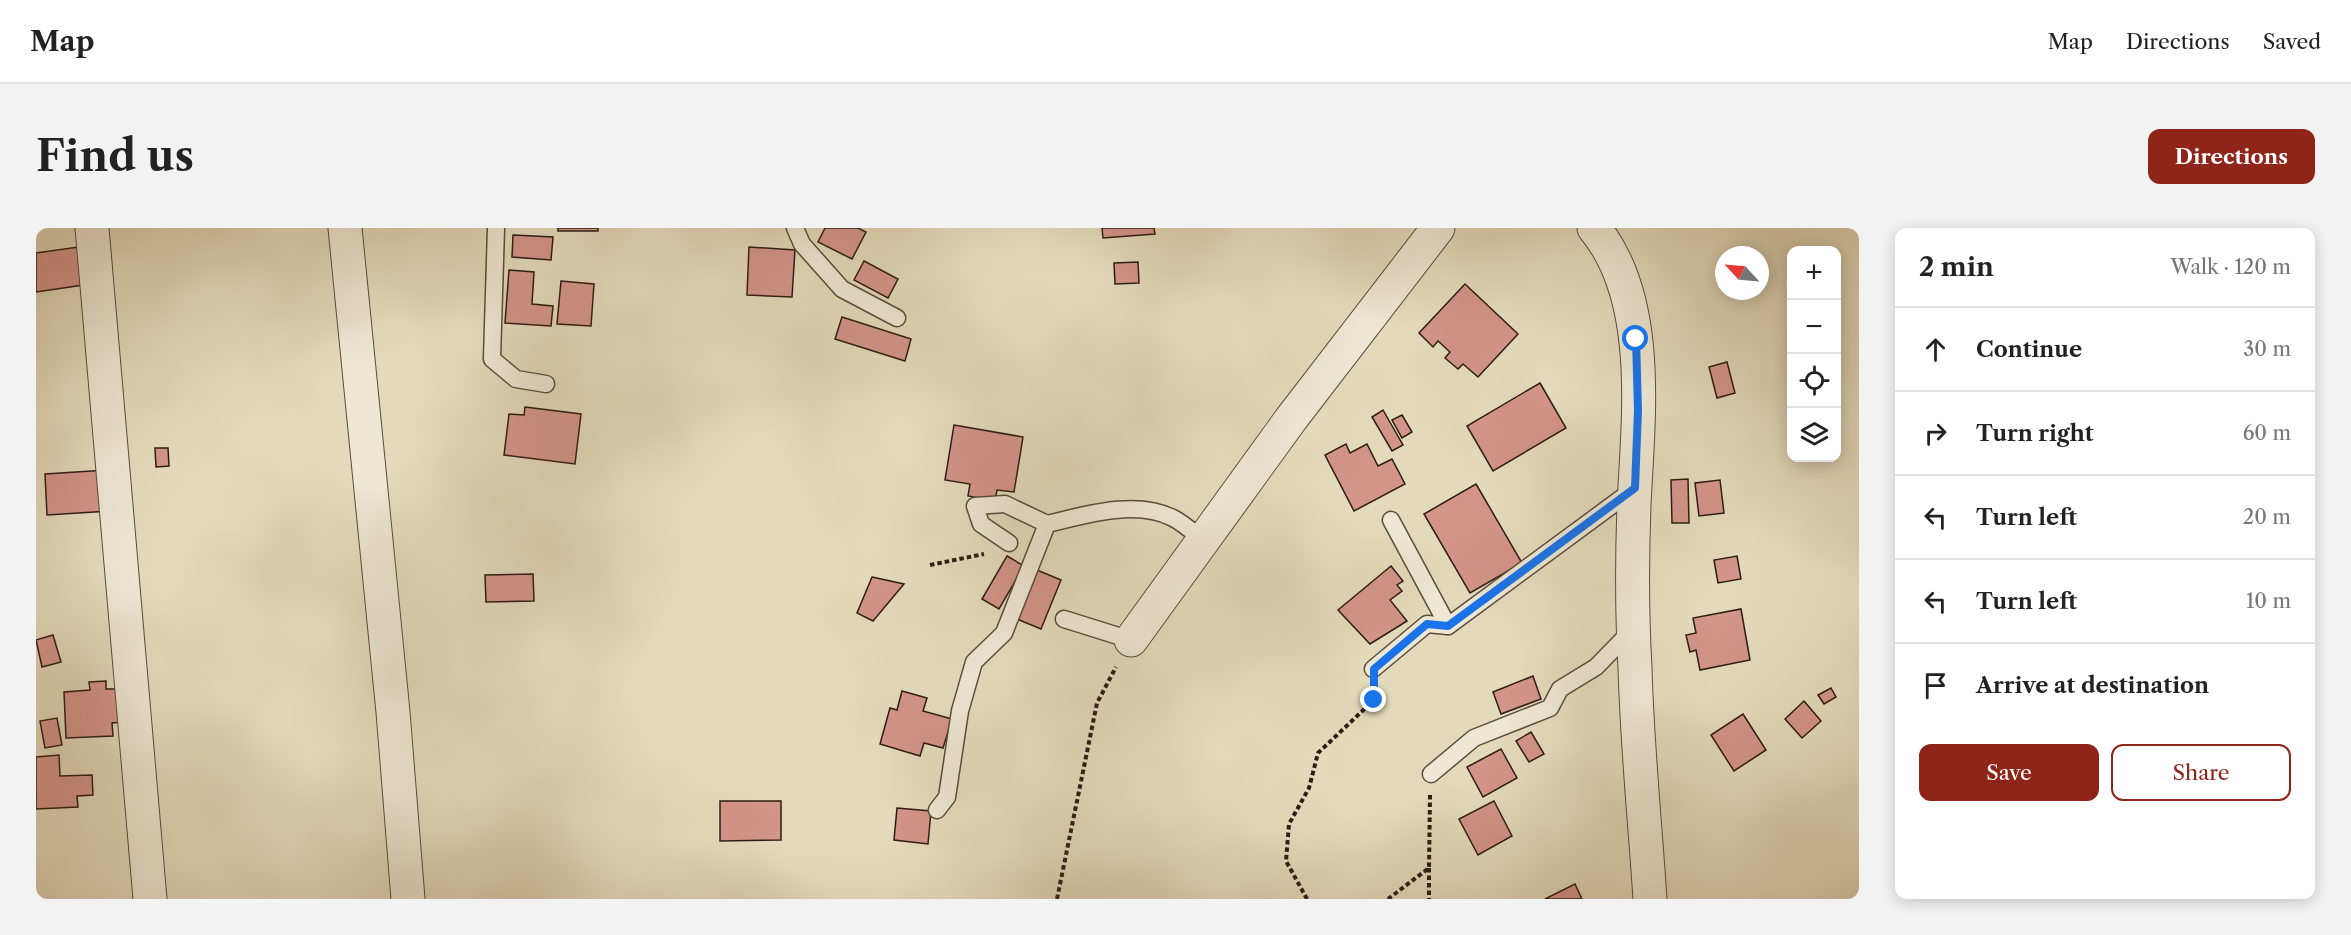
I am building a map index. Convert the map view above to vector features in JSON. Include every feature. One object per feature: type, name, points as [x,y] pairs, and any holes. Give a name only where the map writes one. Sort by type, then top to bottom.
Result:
[{"type":"street","points":[[92,228],[150,899]]},
{"type":"street","points":[[345,228],[393,712],[408,899]]},
{"type":"street","points":[[1131,640],[1354,335],[1438,228]]},
{"type":"street","points":[[1594,228],[1605,240],[1628,294],[1636,339],[1638,410],[1634,667],[1650,899]]},
{"type":"lane","points":[[496,228],[492,359],[516,379],[546,384]]},
{"type":"lane","points":[[795,228],[802,244],[842,289],[897,318]]},
{"type":"lane","points":[[1374,669],[1427,624],[1448,626],[1635,488]]},
{"type":"lane","points":[[1009,543],[981,524],[975,506],[1005,504],[1047,524],[1098,512],[1138,509],[1172,517],[1203,540]]},
{"type":"lane","points":[[1391,520],[1448,626]]},
{"type":"lane","points":[[937,810],[947,797],[960,711],[974,662],[1004,633],[1047,524]]},
{"type":"lane","points":[[1064,620],[1131,640]]},
{"type":"lane","points":[[1431,774],[1474,738],[1550,708],[1560,689],[1596,667],[1635,627]]},
{"type":"path","points":[[1057,899],[1097,703],[1131,640]]},
{"type":"path","points":[[1307,899],[1286,861],[1288,824],[1309,788],[1318,753],[1374,700],[1374,669]]},
{"type":"path","points":[[1429,899],[1431,774]]},
{"type":"path","points":[[1389,899],[1429,868]]},
{"type":"building","points":[[558,228],[598,228],[598,231],[558,231]]},
{"type":"building","points":[[825,228],[858,228],[866,232],[852,259],[818,242]]},
{"type":"building","points":[[1102,228],[1154,228],[1155,234],[1103,238]]},
{"type":"building","points":[[513,235],[553,237],[551,260],[512,257]]},
{"type":"building","points":[[85,246],[90,284],[36,292],[36,253]]},
{"type":"building","points":[[749,247],[795,250],[792,297],[747,295]]},
{"type":"building","points":[[864,261],[898,279],[888,298],[854,280]]},
{"type":"building","points":[[1138,262],[1139,283],[1115,284],[1114,263]]},
{"type":"building","points":[[509,270],[534,272],[532,304],[553,306],[551,326],[505,323]]},
{"type":"building","points":[[561,281],[594,284],[591,326],[557,324]]},
{"type":"building","points":[[1465,284],[1518,334],[1478,377],[1463,364],[1458,369],[1445,358],[1450,352],[1438,341],[1433,347],[1419,333]]},
{"type":"building","points":[[842,317],[911,339],[905,361],[835,339]]},
{"type":"building","points":[[1727,362],[1735,393],[1717,398],[1709,367]]},
{"type":"building","points":[[1540,383],[1566,428],[1493,471],[1467,426]]},
{"type":"building","points":[[525,407],[581,414],[575,464],[504,455],[509,414],[524,415]]},
{"type":"building","points":[[1383,410],[1403,445],[1392,451],[1372,417]]},
{"type":"building","points":[[1402,415],[1412,432],[1402,438],[1392,420]]},
{"type":"building","points":[[954,425],[1023,437],[1014,492],[997,490],[995,501],[968,496],[970,484],[945,480]]},
{"type":"building","points":[[1346,444],[1350,453],[1367,444],[1378,466],[1392,459],[1405,484],[1354,511],[1325,455]]},
{"type":"building","points":[[155,448],[168,448],[169,466],[156,467]]},
{"type":"building","points":[[107,470],[110,511],[47,515],[45,474]]},
{"type":"building","points":[[1688,479],[1689,523],[1672,523],[1671,480]]},
{"type":"building","points":[[1720,480],[1724,513],[1699,516],[1695,483]]},
{"type":"building","points":[[1476,484],[1522,563],[1470,593],[1424,514]]},
{"type":"building","points":[[1007,556],[1024,566],[999,609],[982,599]]},
{"type":"building","points":[[1737,556],[1741,579],[1718,583],[1714,560]]},
{"type":"building","points":[[1391,566],[1403,581],[1397,585],[1402,591],[1390,600],[1407,621],[1370,644],[1338,610]]},
{"type":"building","points":[[1037,570],[1061,580],[1041,629],[1017,619]]},
{"type":"building","points":[[533,574],[534,601],[486,602],[485,575]]},
{"type":"building","points":[[872,577],[904,584],[873,621],[857,613]]},
{"type":"building","points":[[1741,609],[1750,660],[1700,670],[1696,650],[1690,652],[1686,635],[1696,633],[1693,618]]},
{"type":"building","points":[[53,635],[61,662],[42,667],[36,640]]},
{"type":"building","points":[[1533,676],[1541,699],[1501,714],[1493,692]]},
{"type":"building","points":[[106,681],[106,689],[122,689],[123,722],[112,723],[113,736],[66,738],[64,692],[90,690],[89,682]]},
{"type":"building","points":[[1831,688],[1836,697],[1824,704],[1818,695]]},
{"type":"building","points":[[902,691],[927,698],[923,711],[952,719],[943,748],[924,743],[920,756],[880,744],[890,708],[897,710]]},
{"type":"building","points":[[1804,701],[1821,721],[1802,738],[1785,719]]},
{"type":"building","points":[[1743,714],[1766,750],[1734,771],[1711,735]]},
{"type":"building","points":[[57,718],[62,745],[45,748],[40,721]]},
{"type":"building","points":[[1531,732],[1544,754],[1529,762],[1516,741]]},
{"type":"building","points":[[1501,749],[1517,778],[1483,797],[1467,767]]},
{"type":"building","points":[[59,755],[60,776],[92,775],[93,795],[77,796],[78,807],[36,809],[36,757]]},
{"type":"building","points":[[720,801],[781,801],[781,840],[720,841]]},
{"type":"building","points":[[1494,801],[1512,836],[1478,855],[1459,819]]},
{"type":"building","points":[[897,808],[931,811],[928,844],[894,840]]},
{"type":"building","points":[[1575,884],[1582,899],[1545,899]]},
{"type":"route","points":[[1374,700],[1374,669],[1427,624],[1448,626],[1635,488],[1638,410],[1636,339]]}]
